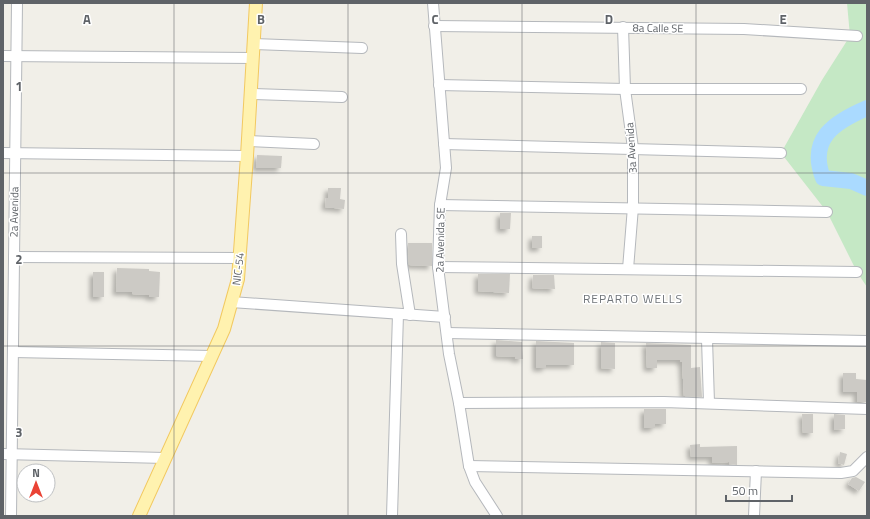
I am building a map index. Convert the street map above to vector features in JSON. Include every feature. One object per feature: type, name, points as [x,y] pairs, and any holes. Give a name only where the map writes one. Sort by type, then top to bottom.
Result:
[{"type":"main road","name":"NIC-54","points":[[139,516],[224,329],[238,279],[256,3]]},
{"type":"street","name":"2a Avenida","points":[[11,516],[7,455],[12,352],[14,257],[16,3]]},
{"type":"street","name":"2a Avenida SE","points":[[433,3],[446,168],[440,205],[438,268],[449,354],[459,403],[469,466],[475,482],[498,516]]},
{"type":"street","name":"8a Calle SE","points":[[434,26],[623,27],[744,30],[857,36]]},
{"type":"street","name":"3a Avenida","points":[[623,27],[625,89],[633,148],[633,207],[628,269]]},
{"type":"street","points":[[254,44],[362,48]]},
{"type":"street","points":[[3,56],[253,58]]},
{"type":"street","points":[[439,85],[625,89],[801,89]]},
{"type":"street","points":[[251,94],[342,97]]},
{"type":"street","points":[[248,141],[314,144]]},
{"type":"street","points":[[444,144],[781,153]]},
{"type":"street","points":[[3,153],[247,156]]},
{"type":"street","points":[[440,205],[633,207],[827,212]]},
{"type":"street","points":[[401,234],[402,264],[410,315]]},
{"type":"street","points":[[14,257],[240,258]]},
{"type":"street","points":[[438,268],[857,272]]},
{"type":"street","points":[[232,302],[445,317]]},
{"type":"street","points":[[392,516],[398,314]]},
{"type":"street","points":[[447,333],[867,341]]},
{"type":"street","points":[[707,339],[709,403]]},
{"type":"street","points":[[12,352],[212,356]]},
{"type":"street","points":[[459,403],[664,402],[867,409]]},
{"type":"street","points":[[7,455],[165,458]]},
{"type":"street","points":[[469,466],[842,473],[853,471],[867,458]]},
{"type":"street","points":[[754,516],[756,471]]},
{"type":"green space","points":[[847,3],[867,3],[867,287],[857,272],[827,212],[781,153],[822,80],[850,36]]},
{"type":"building","points":[[257,155],[282,156],[281,168],[256,168]]},
{"type":"building","points":[[328,188],[341,188],[340,199],[345,200],[344,209],[325,207],[326,198],[328,198]]},
{"type":"building","points":[[500,213],[511,213],[510,229],[500,229]]},
{"type":"building","points":[[532,236],[542,236],[542,248],[532,248]]},
{"type":"building","points":[[408,243],[432,243],[432,266],[409,265]]},
{"type":"building","points":[[117,268],[149,269],[149,271],[160,272],[159,297],[132,294],[132,292],[116,292]]},
{"type":"building","points":[[93,272],[104,272],[104,297],[93,297]]},
{"type":"building","points":[[478,274],[510,274],[509,293],[478,291]]},
{"type":"building","points":[[533,275],[554,275],[555,289],[532,288]]},
{"type":"building","points":[[496,340],[522,342],[523,359],[496,356]]},
{"type":"building","points":[[536,341],[574,343],[574,365],[546,365],[546,368],[536,368]]},
{"type":"building","points":[[601,342],[615,343],[615,369],[601,368]]},
{"type":"building","points":[[646,343],[691,345],[691,368],[700,367],[702,397],[684,396],[682,362],[680,362],[680,360],[657,360],[657,368],[647,368]]},
{"type":"building","points":[[843,373],[856,373],[856,379],[867,380],[867,402],[857,402],[857,392],[843,392]]},
{"type":"building","points":[[644,409],[666,409],[666,424],[655,424],[655,428],[644,428]]},
{"type":"building","points":[[802,414],[813,414],[813,433],[803,433]]},
{"type":"building","points":[[834,414],[845,415],[845,429],[834,430]]},
{"type":"building","points":[[700,444],[700,447],[737,446],[737,465],[729,464],[729,462],[712,463],[712,457],[691,457],[690,445]]},
{"type":"building","points":[[840,452],[847,454],[844,465],[838,463]]},
{"type":"building","points":[[856,477],[865,482],[859,491],[848,484],[852,478]]},
{"type":"waterway","points":[[867,108],[844,119],[835,126],[822,142],[819,153],[819,164],[823,178],[851,181],[867,188]]},
{"type":"district","name":"REPARTO WELLS","points":[[633,298]]}]
